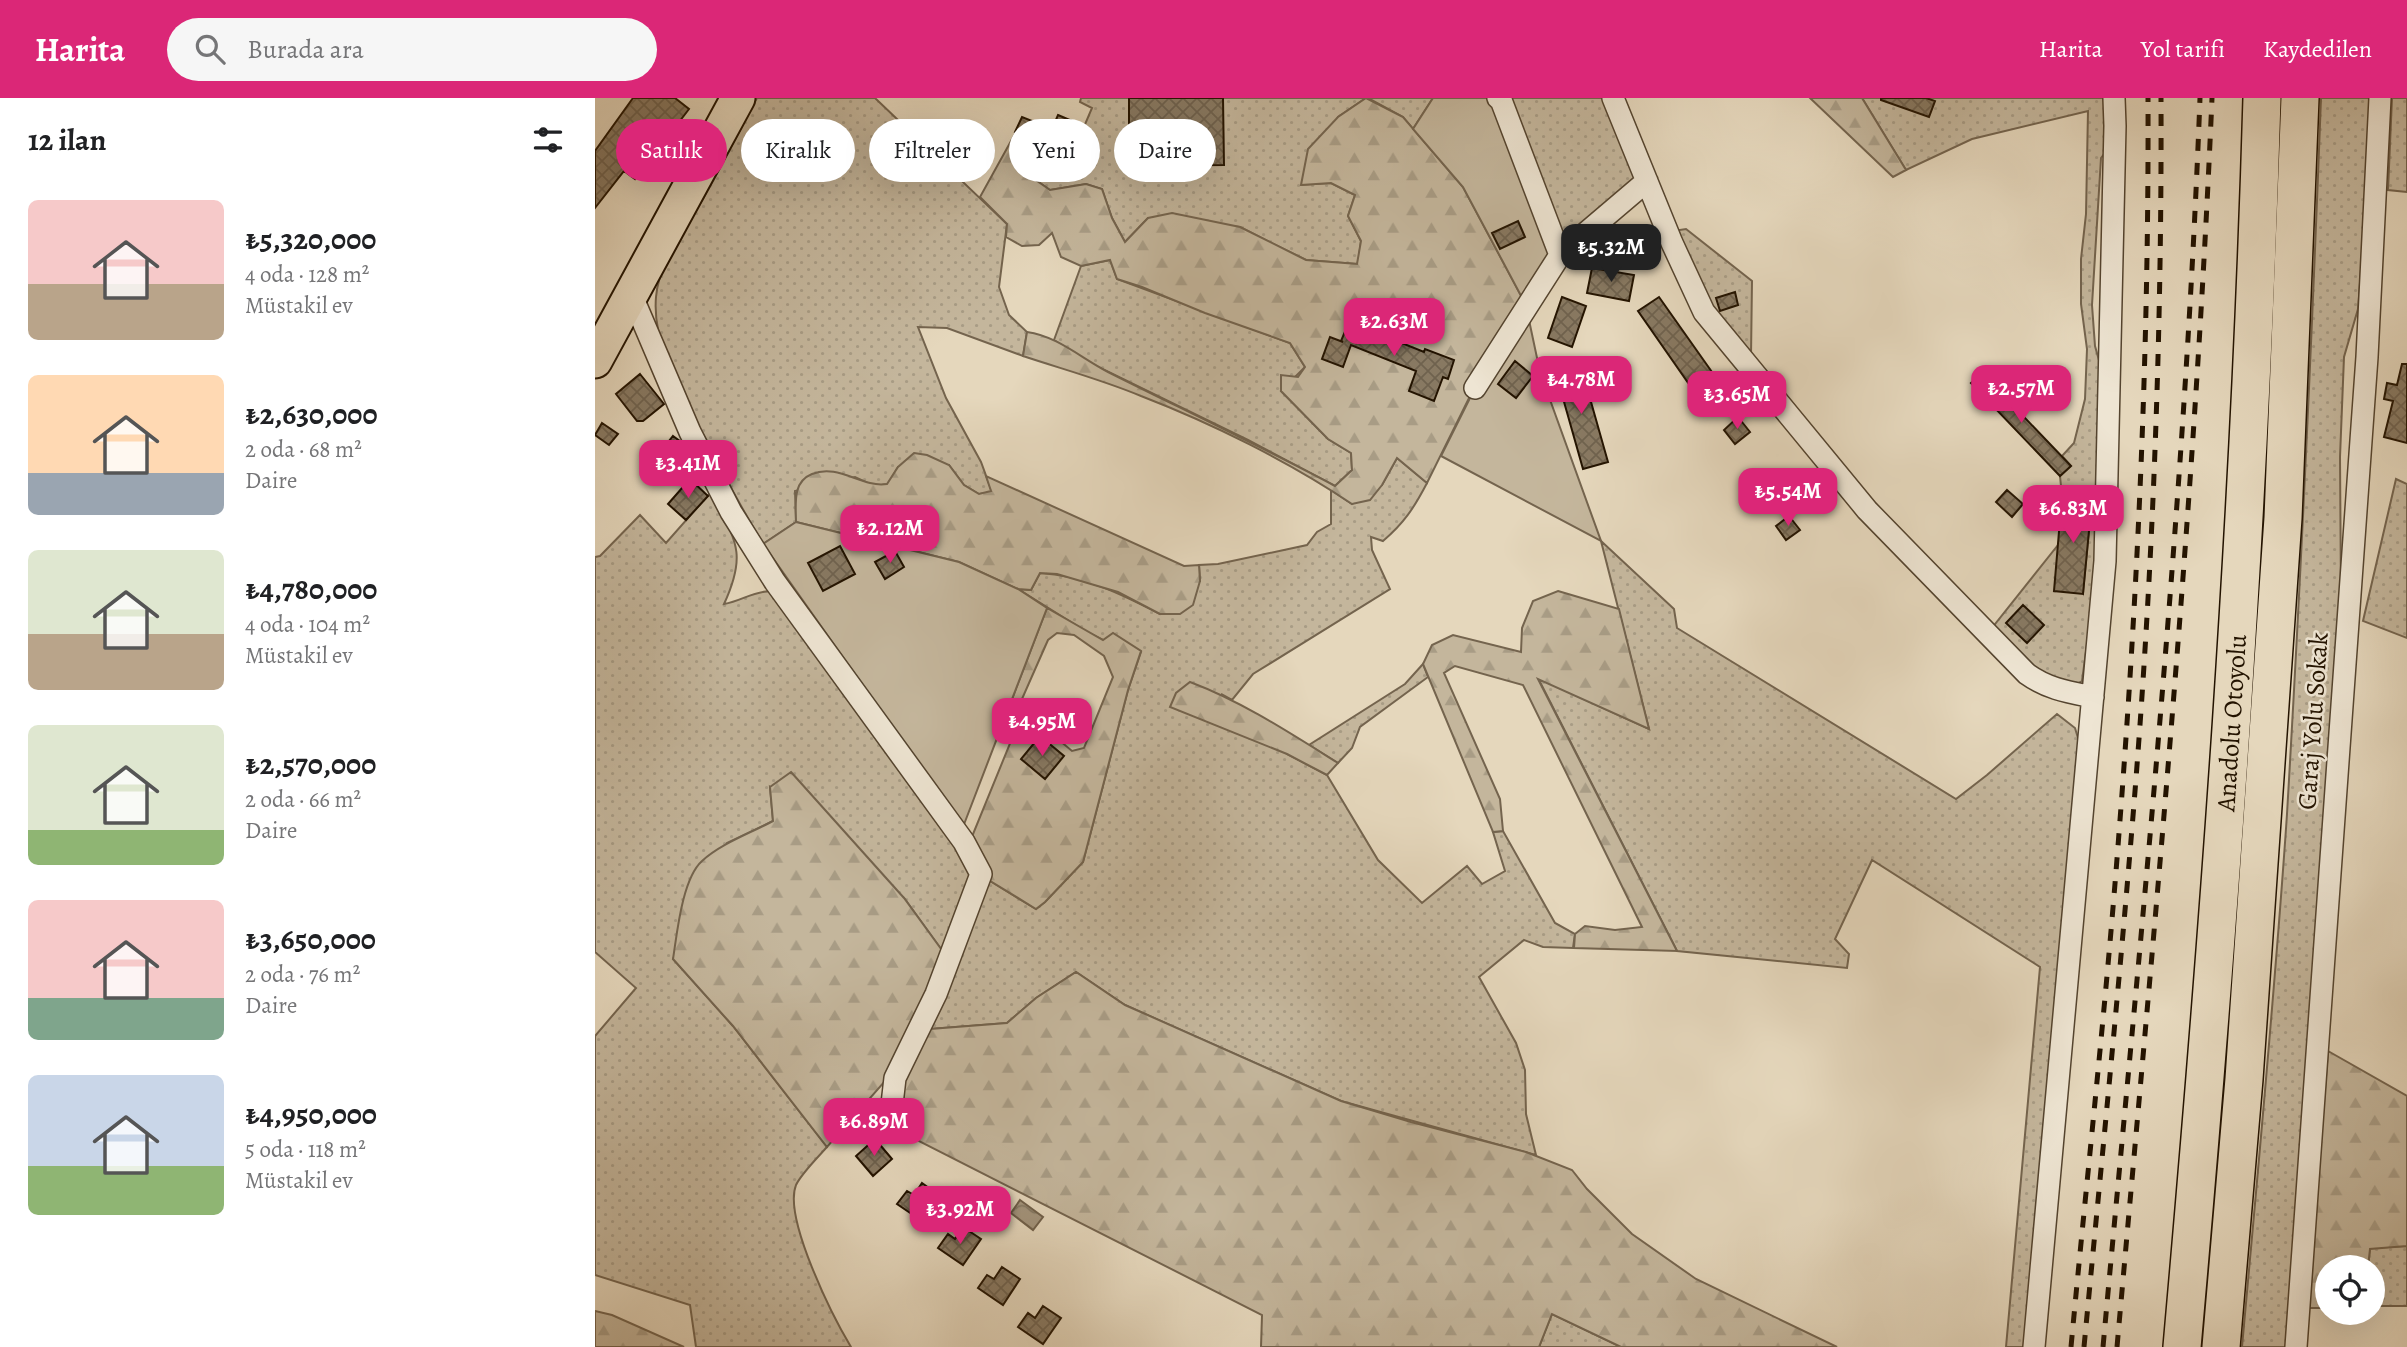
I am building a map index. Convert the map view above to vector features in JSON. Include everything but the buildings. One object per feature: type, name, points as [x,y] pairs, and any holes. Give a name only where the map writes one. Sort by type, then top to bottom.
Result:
[{"type":"highway","name":"Anadolu Otoyolu","points":[[2182,1347],[2226,821],[2245,505],[2262,98]]},
{"type":"highway","name":"Anadolu Otoyolu","points":[[2221,1347],[2245,1066],[2283,518],[2300,98]]},
{"type":"main road","points":[[595,361],[738,98]]},
{"type":"street","points":[[1498,98],[1560,255]]},
{"type":"street","points":[[1613,98],[1704,312],[1867,510],[2027,674],[2042,685],[2093,697]]},
{"type":"street","points":[[2034,1347],[2105,561],[2109,488],[2114,98]]},
{"type":"street","name":"Garaj Yolu Sokak","points":[[2295,1347],[2367,357],[2380,98]]},
{"type":"street","points":[[1475,388],[1560,255],[1647,181]]},
{"type":"street","points":[[632,296],[690,432],[731,512],[775,582],[964,842],[981,874],[936,993],[895,1078],[891,1113]]},
{"type":"green space","points":[[757,98],[875,98],[897,119],[869,119],[869,182],[963,182],[1007,224],[999,287],[1009,315],[1027,332],[1023,356],[947,328],[918,327],[946,398],[981,462],[992,492],[979,494],[964,485],[949,465],[898,467],[888,484],[874,486],[855,477],[795,491],[796,522],[763,544],[722,471],[669,364],[658,331],[658,283],[668,257],[713,182],[727,182],[727,155],[741,128],[741,182],[855,182],[855,119],[746,119]]},
{"type":"green space","points":[[1081,98],[1366,98],[1338,117],[1302,185],[1331,183],[1355,195],[1348,216],[1361,241],[1358,264],[1306,260],[1240,227],[1148,218],[1125,242],[1112,218],[1102,189],[1086,184],[1050,190],[1039,182],[1100,182],[1100,119],[1087,119],[1092,108],[1080,102]]},
{"type":"green space","points":[[1366,98],[1403,117],[1463,187],[1526,305],[1474,388],[1427,483],[1397,458],[1370,500],[1352,504],[1276,458],[1195,418],[1112,385],[1023,356],[1027,332],[1049,338],[1108,372],[1335,486],[1352,470],[1351,453],[1328,439],[1281,391],[1281,375],[1298,377],[1305,367],[1290,343],[1117,279],[1110,260],[1081,266],[1061,257],[1052,233],[1039,245],[1022,246],[1006,237],[1007,224],[980,197],[988,182],[995,182],[995,170],[1009,145],[1009,182],[1039,182],[1050,190],[1086,184],[1102,189],[1112,218],[1125,242],[1148,218],[1172,213],[1240,227],[1306,260],[1357,264],[1361,241],[1348,216],[1355,195],[1331,183],[1301,185],[1308,149],[1338,117]]},
{"type":"green space","points":[[1368,98],[1433,98],[1413,129],[1403,117]]},
{"type":"green space","points":[[1433,98],[1498,98],[1560,255],[1526,306],[1540,372],[1601,541],[1441,456],[1475,388],[1526,305],[1463,187],[1413,129]]},
{"type":"green space","points":[[1498,98],[1613,98],[1647,181],[1560,255]]},
{"type":"green space","points":[[1810,98],[1862,98],[1906,170],[1893,177]]},
{"type":"green space","points":[[1862,98],[2107,98],[2107,150],[2101,158],[2092,305],[2095,346],[2102,371],[2101,485],[2091,615],[2082,681],[2073,686],[2026,665],[1992,628],[2058,545],[2083,593],[2092,499],[2062,496],[2060,476],[2071,466],[2062,456],[2074,443],[2085,399],[2087,349],[2081,304],[2081,259],[2086,214],[2088,111],[1972,139],[1906,170]]},
{"type":"green space","points":[[2321,98],[2370,98],[2358,309],[2344,357],[2340,457],[2341,598],[2286,1347],[2242,1347],[2287,814]]},
{"type":"green space","points":[[2392,98],[2407,98],[2407,192],[2388,190]]},
{"type":"green space","points":[[1686,229],[1752,281],[1751,356],[1701,291],[1673,231]]},
{"type":"green space","points":[[1110,260],[1117,279],[1290,343],[1305,367],[1281,391],[1328,439],[1351,453],[1352,470],[1335,486],[1088,362],[1054,340],[1081,266]]},
{"type":"green space","points":[[914,453],[927,455],[949,465],[964,485],[979,494],[991,491],[986,476],[1184,566],[1199,565],[1200,581],[1193,605],[1180,614],[1160,614],[1118,592],[1057,574],[1040,573],[1031,590],[1018,589],[959,562],[796,522],[798,488],[801,482],[812,474],[831,471],[868,483],[887,484],[898,467]]},
{"type":"green space","points":[[1397,458],[1427,483],[1397,528],[1383,541],[1371,537],[1372,550],[1390,589],[1253,674],[1232,700],[1221,694],[1287,754],[1327,775],[1378,860],[1422,903],[1467,866],[1482,884],[1505,871],[1493,832],[1503,831],[1555,923],[1575,934],[1573,948],[1543,947],[1524,940],[1479,977],[1516,1043],[1525,1070],[1526,1114],[1536,1155],[1341,1101],[1125,1005],[1076,972],[1036,998],[1007,1023],[930,1029],[987,879],[1036,909],[1083,862],[1128,690],[1141,652],[1087,632],[1018,589],[1031,590],[1040,573],[1056,575],[1102,587],[1160,614],[1200,581],[1199,565],[1218,564],[1307,545],[1317,532],[1331,524],[1331,490],[1352,504],[1382,485]]},
{"type":"green space","points":[[2396,479],[2407,484],[2407,638],[2363,621]]},
{"type":"green space","points":[[711,492],[727,522],[737,558],[724,604],[772,591],[965,858],[972,877],[944,953],[904,898],[770,787],[773,821],[727,843],[673,959],[733,1026],[827,1147],[798,1181],[794,1200],[803,1243],[812,1267],[851,1347],[696,1347],[690,1305],[595,1275],[595,1036],[636,988],[595,952],[595,557],[600,556],[640,515],[666,543]]},
{"type":"green space","points":[[796,522],[959,562],[1018,589],[1047,608],[963,827],[763,544]]},
{"type":"green space","points":[[1601,541],[1674,609],[1677,628],[1956,799],[2057,714],[2075,728],[2081,748],[2027,1347],[2006,1347],[2040,967],[1872,860],[1835,939],[1849,954],[1847,968],[1677,951],[1538,678],[1649,729]]},
{"type":"green space","points":[[1558,591],[1619,609],[1649,729],[1538,679],[1677,951],[1574,948],[1575,934],[1585,926],[1615,930],[1642,927],[1523,685],[1455,666],[1444,673],[1500,799],[1503,831],[1493,832],[1423,664],[1432,645],[1453,635],[1521,652],[1522,628],[1533,601]]},
{"type":"green space","points":[[1047,608],[1103,640],[1113,633],[1141,651],[1128,690],[1083,862],[1036,909],[987,879],[971,839],[1020,719],[1035,720],[1072,751],[1084,748],[1113,677],[1104,656],[1074,635],[1057,633],[1048,640],[1022,699],[1012,699]]},
{"type":"green space","points":[[1423,664],[1428,677],[1360,727],[1352,748],[1338,763],[1309,745],[1405,684]]},
{"type":"green space","points":[[1190,682],[1284,729],[1338,763],[1327,775],[1287,754],[1170,707],[1176,693]]},
{"type":"green space","points":[[791,772],[904,898],[944,953],[886,1080],[827,1147],[733,1026],[673,959],[681,907],[695,869],[718,849],[773,821],[770,787]]},
{"type":"green space","points":[[1076,972],[1125,1005],[1341,1101],[1526,1152],[1572,1170],[1632,1234],[1696,1279],[1837,1347],[1621,1347],[1552,1314],[1539,1347],[1261,1347],[1262,1315],[901,1132],[904,1083],[930,1029],[1007,1023],[1036,998]]},
{"type":"green space","points":[[2328,1051],[2407,1096],[2407,1246],[2370,1249],[2369,1255],[2315,1255],[2315,1308],[2308,1308]]},
{"type":"green space","points":[[2407,1246],[2407,1306],[2385,1306],[2385,1255],[2369,1255],[2370,1248]]},
{"type":"green space","points":[[595,1311],[612,1315],[684,1347],[595,1347]]},
{"type":"green space","points":[[1552,1314],[1621,1347],[1539,1347]]},
{"type":"water","points":[[1020,1200],[1043,1217],[1033,1230],[1011,1213]]},
{"type":"railway","points":[[2071,1347],[2108,962],[2132,650],[2144,374],[2148,98]]},
{"type":"railway","points":[[2084,1347],[2126,903],[2145,655],[2160,283],[2161,98]]},
{"type":"railway","points":[[2103,1347],[2172,567],[2193,254],[2200,98]]},
{"type":"railway","points":[[2117,1347],[2184,567],[2212,98]]}]
